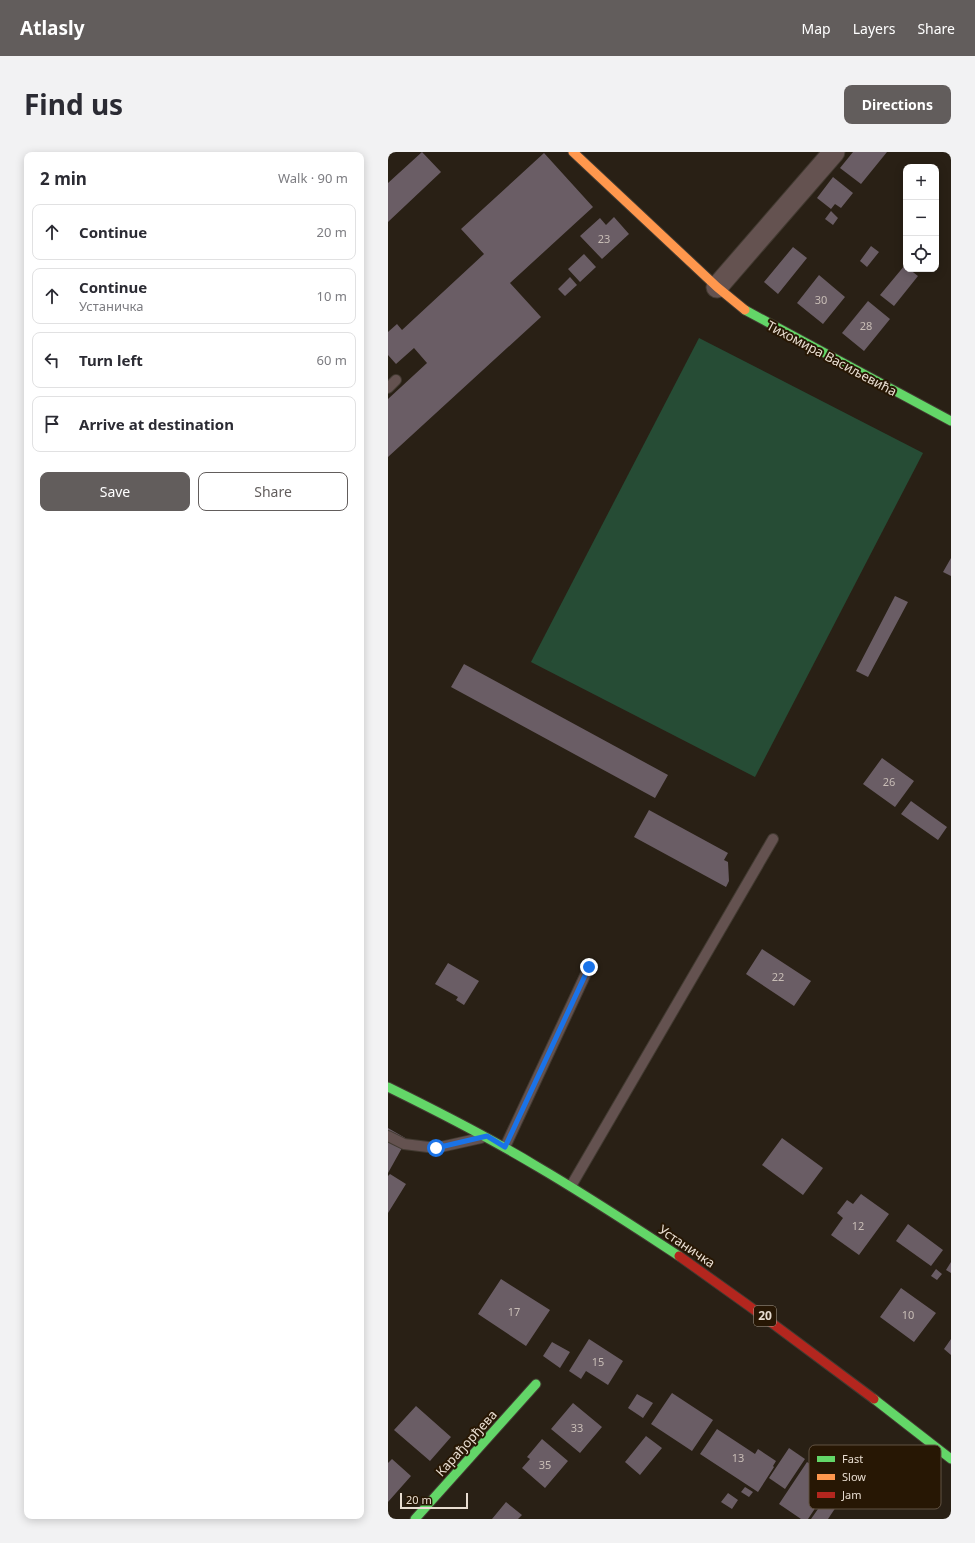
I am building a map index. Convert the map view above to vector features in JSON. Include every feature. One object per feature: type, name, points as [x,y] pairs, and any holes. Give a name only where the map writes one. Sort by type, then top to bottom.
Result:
[{"type":"main road","name":"Тихомира Васиљевића","points":[[573,152],[717,288],[749,313],[951,421]]},
{"type":"main road","name":"Устаничка","points":[[388,1087],[487,1136],[571,1186],[686,1261],[785,1331],[933,1445]]},
{"type":"main road","name":"Карађорђева","points":[[415,1519],[536,1384]]},
{"type":"main road","name":"Устаничка","points":[[941,1451],[951,1459]]},
{"type":"street","points":[[717,288],[834,152]]},
{"type":"lane","points":[[388,388],[396,380]]},
{"type":"lane","points":[[571,1186],[773,840]]},
{"type":"lane","points":[[505,1147],[589,967]]},
{"type":"lane","points":[[388,1136],[404,1144],[436,1148],[487,1136]]},
{"type":"green space","points":[[699,338],[923,453],[755,777],[531,662]]},
{"type":"building","points":[[422,152],[441,172],[388,222],[388,183]]},
{"type":"building","points":[[853,152],[887,152],[861,184],[840,168]]},
{"type":"building","points":[[544,153],[593,207],[510,283],[541,317],[388,457],[388,399],[427,363],[414,348],[396,364],[388,355],[388,332],[397,324],[402,330],[484,254],[461,229]]},
{"type":"building","points":[[833,177],[853,193],[841,208],[835,204],[831,209],[817,198]]},
{"type":"building","points":[[831,211],[838,218],[833,225],[825,219]]},
{"type":"building","points":[[614,217],[629,234],[602,259],[580,236],[600,218],[606,225]]},
{"type":"building","points":[[871,246],[879,252],[867,267],[860,261]]},
{"type":"building","points":[[793,247],[807,258],[778,294],[764,282]]},
{"type":"building","points":[[584,254],[596,267],[580,282],[568,269]]},
{"type":"building","points":[[903,267],[903,272],[913,272],[918,276],[894,306],[880,295]]},
{"type":"building","points":[[819,275],[845,297],[823,324],[797,303]]},
{"type":"building","points":[[570,277],[577,285],[565,296],[558,289]]},
{"type":"building","points":[[868,301],[890,319],[864,351],[842,333]]},
{"type":"building","points":[[951,558],[951,576],[943,572]]},
{"type":"building","points":[[895,596],[908,602],[868,677],[856,671]]},
{"type":"building","points":[[464,664],[668,775],[655,798],[451,687]]},
{"type":"building","points":[[882,758],[914,781],[895,807],[863,784]]},
{"type":"building","points":[[911,801],[947,827],[938,840],[901,814]]},
{"type":"building","points":[[649,810],[728,853],[724,860],[728,862],[729,881],[726,887],[634,837]]},
{"type":"building","points":[[762,949],[811,981],[794,1006],[746,974]]},
{"type":"building","points":[[448,963],[479,981],[464,1005],[456,1000],[458,997],[435,984]]},
{"type":"building","points":[[388,1128],[407,1139],[388,1173]]},
{"type":"building","points":[[782,1138],[823,1168],[803,1195],[762,1165]]},
{"type":"building","points":[[390,1174],[406,1184],[388,1213],[388,1176]]},
{"type":"building","points":[[861,1194],[889,1214],[859,1255],[831,1235],[843,1218],[837,1213],[847,1200],[853,1204]]},
{"type":"building","points":[[908,1224],[943,1250],[931,1266],[896,1241]]},
{"type":"building","points":[[951,1262],[951,1273],[946,1270]]},
{"type":"building","points":[[936,1269],[942,1274],[937,1280],[931,1276]]},
{"type":"building","points":[[501,1279],[550,1310],[526,1346],[478,1314]]},
{"type":"building","points":[[901,1288],[936,1313],[914,1342],[880,1317]]},
{"type":"building","points":[[589,1339],[623,1361],[608,1385],[586,1371],[581,1379],[569,1371]]},
{"type":"building","points":[[951,1339],[951,1355],[944,1349]]},
{"type":"building","points":[[552,1342],[570,1352],[560,1368],[543,1356]]},
{"type":"building","points":[[672,1393],[713,1420],[692,1451],[651,1424]]},
{"type":"building","points":[[637,1394],[653,1403],[643,1418],[628,1408]]},
{"type":"building","points":[[573,1403],[602,1427],[580,1453],[551,1429]]},
{"type":"building","points":[[416,1406],[451,1437],[430,1461],[394,1430]]},
{"type":"building","points":[[717,1429],[755,1454],[758,1449],[776,1461],[773,1466],[774,1467],[758,1492],[700,1454]]},
{"type":"building","points":[[646,1436],[662,1448],[640,1475],[625,1462]]},
{"type":"building","points":[[542,1439],[568,1461],[545,1488],[522,1468],[530,1459],[527,1457]]},
{"type":"building","points":[[789,1448],[805,1459],[785,1489],[769,1478]]},
{"type":"building","points":[[392,1459],[411,1476],[388,1502],[388,1463]]},
{"type":"building","points":[[807,1462],[809,1463],[809,1509],[815,1509],[808,1519],[801,1519],[779,1504]]},
{"type":"building","points":[[745,1487],[753,1492],[749,1497],[741,1492]]},
{"type":"building","points":[[728,1493],[738,1500],[732,1509],[721,1502]]},
{"type":"building","points":[[506,1502],[522,1515],[518,1519],[492,1519]]},
{"type":"building","points":[[818,1509],[835,1509],[828,1519],[811,1519]]},
{"type":"traffic: fast","points":[[745,310],[951,421]]},
{"type":"traffic: fast","points":[[388,1087],[520,1156],[679,1256]]},
{"type":"traffic: fast","points":[[415,1519],[536,1384]]},
{"type":"traffic: fast","points":[[874,1399],[933,1445]]},
{"type":"traffic: fast","points":[[941,1451],[951,1459]]},
{"type":"traffic: slow","points":[[573,152],[717,287],[745,310]]},
{"type":"traffic: jam","points":[[679,1256],[874,1399]]},
{"type":"route","points":[[436,1148],[487,1136],[505,1147],[589,967]]}]
